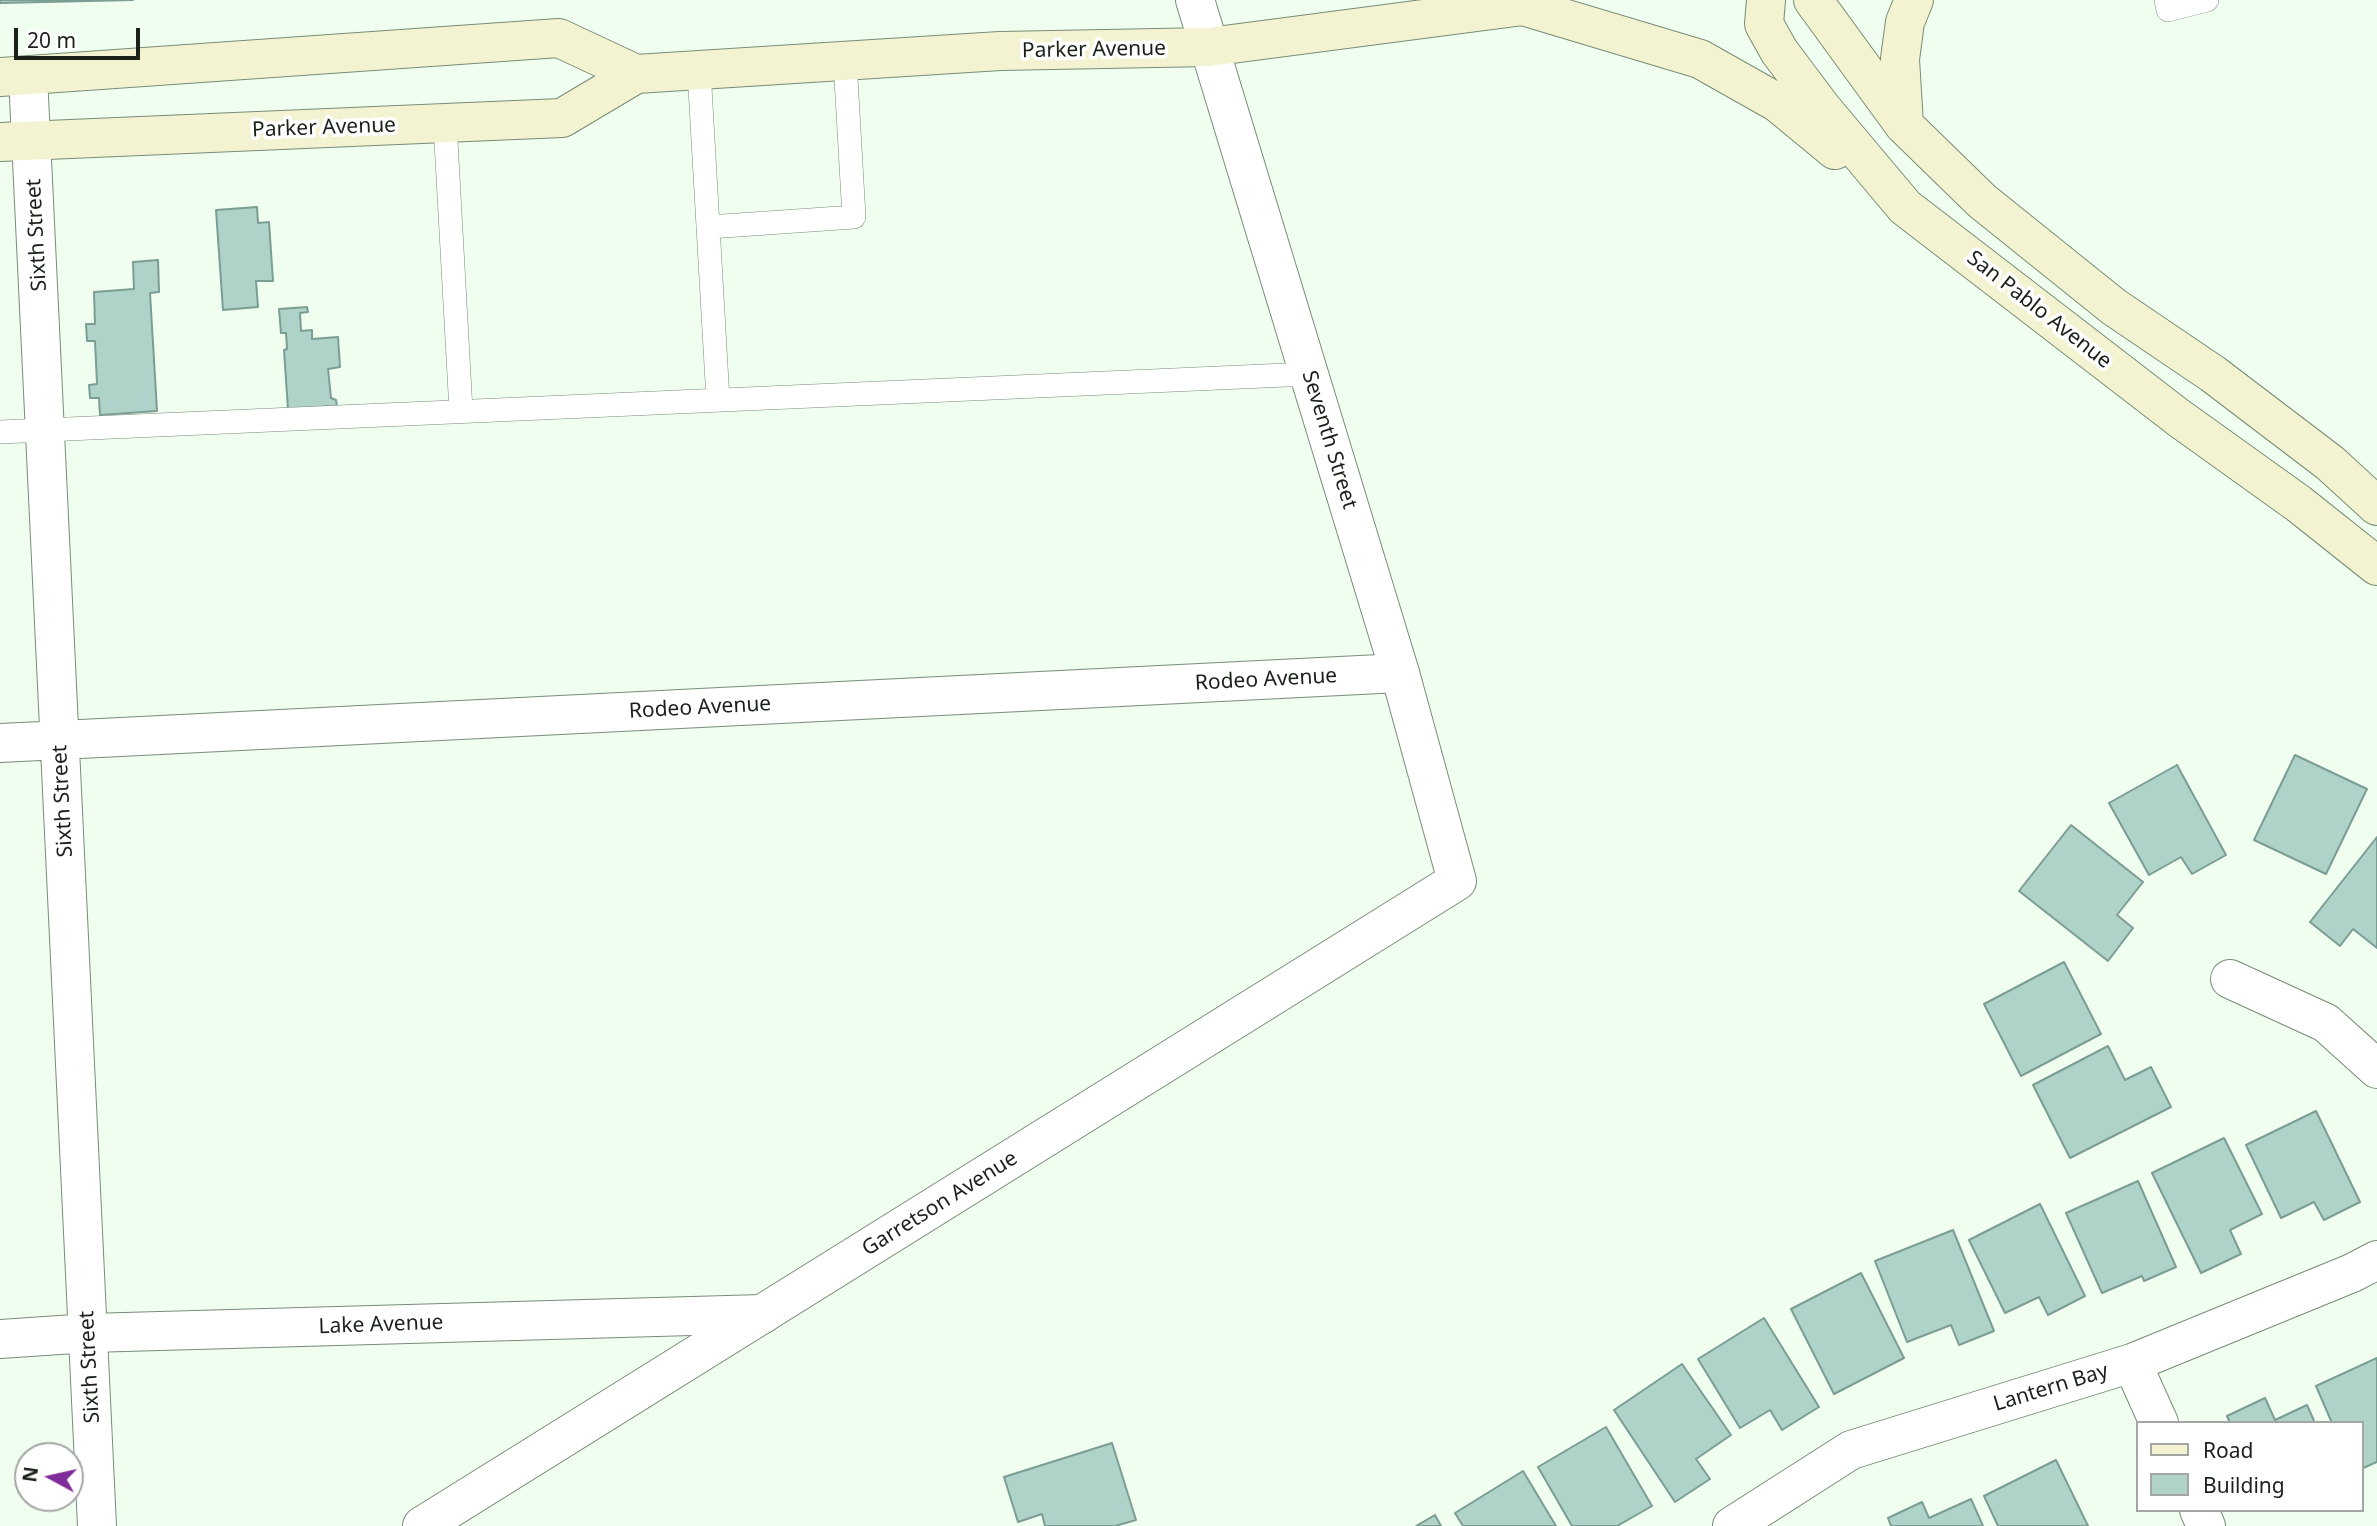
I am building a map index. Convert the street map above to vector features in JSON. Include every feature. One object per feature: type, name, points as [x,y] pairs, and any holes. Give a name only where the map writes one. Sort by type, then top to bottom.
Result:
[{"type":"main road","name":"San Pablo Avenue","points":[[1766,0],[1764,24],[1779,51],[1821,107],[1905,207],[2179,418],[2299,504],[2377,566]]},
{"type":"main road","points":[[1813,0],[1904,125],[1982,201],[2114,307],[2213,374],[2330,463],[2377,506]]},
{"type":"main road","points":[[1904,125],[1900,59],[1905,22],[1914,0]]},
{"type":"main road","name":"Parker Avenue","points":[[16,141],[562,118],[636,74],[1000,51],[1209,47],[1536,3]]},
{"type":"main road","points":[[1536,3],[1700,60],[1778,103],[1905,207]]},
{"type":"main road","name":"Parker Avenue","points":[[14,77],[559,38],[636,74]]},
{"type":"street","name":"Seventh Street","points":[[1195,0],[1400,673],[1457,881]]},
{"type":"street","name":"Sixth Street","points":[[14,77],[16,141],[46,430],[97,1526]]},
{"type":"street","name":"Rodeo Avenue","points":[[0,743],[1400,673]]},
{"type":"street","name":"Garretson Avenue","points":[[422,1526],[1457,881]]},
{"type":"street","points":[[2230,979],[2326,1023],[2377,1069]]},
{"type":"street","name":"Lantern Bay","points":[[1732,1526],[1851,1450],[2132,1363],[2352,1273],[2377,1259]]},
{"type":"street","name":"Lake Avenue","points":[[0,1339],[89,1333],[763,1314]]},
{"type":"street","points":[[2132,1363],[2158,1421]]},
{"type":"lane","points":[[2166,0],[2168,10],[2207,0]]},
{"type":"lane","points":[[709,227],[854,217],[845,61]]},
{"type":"lane","points":[[699,70],[718,400]]},
{"type":"lane","points":[[445,123],[461,411]]},
{"type":"lane","points":[[0,432],[1309,374]]},
{"type":"building","points":[[0,0],[133,0],[0,3]]},
{"type":"building","points":[[257,207],[258,223],[269,222],[273,281],[256,281],[258,307],[223,310],[216,210]]},
{"type":"building","points":[[158,260],[159,292],[150,293],[157,411],[100,415],[99,398],[90,398],[89,385],[97,384],[95,341],[87,341],[86,324],[95,324],[94,292],[134,289],[133,262]]},
{"type":"building","points":[[307,307],[308,312],[300,313],[301,331],[312,330],[312,339],[338,337],[340,367],[328,369],[331,398],[336,400],[337,406],[288,409],[284,350],[287,349],[286,333],[281,333],[279,309]]},
{"type":"building","points":[[2295,755],[2367,789],[2326,874],[2254,840]]},
{"type":"building","points":[[2177,765],[2226,855],[2192,874],[2181,857],[2149,875],[2109,803]]},
{"type":"building","points":[[2071,825],[2143,882],[2117,915],[2133,928],[2108,961],[2019,891]]},
{"type":"building","points":[[2377,837],[2377,948],[2353,929],[2340,946],[2310,922]]},
{"type":"building","points":[[2064,962],[2101,1034],[2021,1076],[1984,1004]]},
{"type":"building","points":[[2108,1046],[2125,1080],[2151,1067],[2171,1107],[2070,1158],[2033,1085]]},
{"type":"building","points":[[2316,1111],[2360,1202],[2324,1220],[2314,1202],[2281,1218],[2246,1145]]},
{"type":"building","points":[[2224,1138],[2262,1214],[2230,1230],[2241,1254],[2201,1273],[2152,1173]]},
{"type":"building","points":[[2138,1181],[2176,1267],[2144,1281],[2142,1276],[2102,1293],[2066,1213]]},
{"type":"building","points":[[2040,1204],[2085,1296],[2048,1315],[2039,1297],[2005,1313],[1969,1240]]},
{"type":"building","points":[[1953,1230],[1994,1331],[1959,1345],[1951,1325],[1907,1342],[1875,1261]]},
{"type":"building","points":[[1861,1273],[1904,1358],[1834,1394],[1791,1309]]},
{"type":"building","points":[[1764,1318],[1819,1407],[1782,1430],[1770,1410],[1740,1428],[1698,1359]]},
{"type":"building","points":[[2377,1358],[2377,1462],[2363,1468],[2363,1421],[2331,1421],[2316,1386]]},
{"type":"building","points":[[1682,1364],[1731,1435],[1696,1459],[1710,1479],[1675,1502],[1614,1410]]},
{"type":"building","points":[[2265,1398],[2275,1420],[2307,1405],[2314,1421],[2229,1421],[2227,1416]]},
{"type":"building","points":[[1606,1427],[1652,1506],[1617,1526],[1572,1526],[1538,1467]]},
{"type":"building","points":[[1112,1443],[1136,1520],[1115,1526],[1045,1526],[1042,1514],[1018,1522],[1004,1477]]},
{"type":"building","points":[[2056,1460],[2088,1526],[1998,1526],[1984,1496]]},
{"type":"building","points":[[1523,1471],[1556,1526],[1463,1526],[1455,1513]]},
{"type":"building","points":[[1971,1499],[1983,1526],[1891,1526],[1888,1518],[1922,1502],[1929,1518]]},
{"type":"building","points":[[1435,1515],[1441,1526],[1416,1526]]}]
